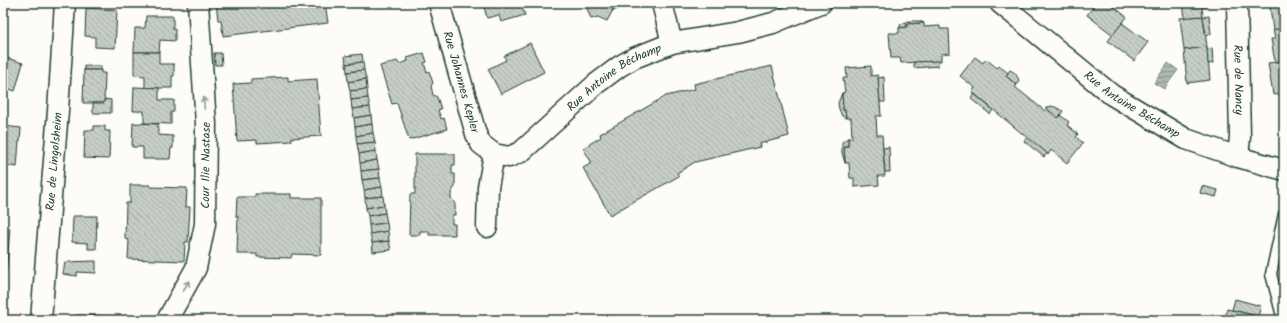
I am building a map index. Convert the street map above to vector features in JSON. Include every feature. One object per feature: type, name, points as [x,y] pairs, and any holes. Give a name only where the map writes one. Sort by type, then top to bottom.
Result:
[{"type":"street","name":"Rue de Lingolsheim","points":[[41,320],[65,3]]},
{"type":"street","name":"Cour Ilie Nastase","points":[[168,320],[196,268],[205,224],[206,124],[198,3]]},
{"type":"street","name":"Rue Johannes Kepler","points":[[439,3],[476,134],[481,144],[494,154]]},
{"type":"street","points":[[662,3],[672,43]]},
{"type":"street","name":"Rue Antoine Béchamp","points":[[494,154],[509,157],[521,152],[596,84],[620,66],[634,58],[672,43],[738,32],[772,23],[821,3]]},
{"type":"street","name":"Rue Antoine Béchamp","points":[[1000,3],[1112,95],[1186,139],[1238,157],[1284,170]]},
{"type":"street","name":"Rue de Nancy","points":[[1237,3],[1240,137],[1238,157]]},
{"type":"street","points":[[487,227],[488,186],[494,154]]},
{"type":"lane","points":[[1282,320],[1282,309],[1271,274],[1284,214]]},
{"type":"shaded area","points":[[1168,63],[1178,70],[1164,89],[1154,83]]},
{"type":"building","points":[[216,3],[325,3],[328,23],[223,36],[221,20],[218,20]]},
{"type":"building","points":[[483,3],[523,3],[524,7],[522,7],[525,15],[501,22],[499,15],[487,18]]},
{"type":"building","points":[[585,3],[620,3],[616,4],[607,21],[598,17],[591,19]]},
{"type":"building","points":[[626,3],[627,6],[612,11],[616,4]]},
{"type":"building","points":[[1096,3],[1109,3],[1127,17],[1113,35],[1087,15]]},
{"type":"building","points":[[1183,3],[1206,3],[1207,7],[1202,7],[1203,16],[1185,18]]},
{"type":"building","points":[[1273,3],[1284,3],[1284,28],[1273,30],[1270,7],[1273,7]]},
{"type":"building","points":[[86,8],[117,10],[115,48],[95,47],[95,37],[85,36]]},
{"type":"building","points":[[146,16],[173,16],[175,41],[160,40],[159,52],[134,52],[135,28],[145,28]]},
{"type":"building","points":[[1203,16],[1207,47],[1184,50],[1180,18]]},
{"type":"building","points":[[1209,16],[1211,34],[1206,35],[1203,17]]},
{"type":"building","points":[[909,21],[919,21],[924,23],[907,24],[907,27],[899,28],[901,24]]},
{"type":"building","points":[[924,23],[924,27],[940,26],[940,29],[949,29],[950,53],[941,54],[941,61],[901,63],[900,58],[891,58],[889,33],[899,33],[899,28],[907,27],[907,24]]},
{"type":"building","points":[[1122,23],[1148,42],[1134,61],[1108,41]]},
{"type":"building","points":[[1284,28],[1284,61],[1275,62],[1271,39],[1275,39],[1273,30]]},
{"type":"building","points":[[530,43],[544,72],[501,94],[488,69],[506,60],[504,56]]},
{"type":"building","points":[[1207,47],[1210,80],[1187,83],[1184,50]]},
{"type":"building","points":[[1212,48],[1213,63],[1208,64],[1207,49]]},
{"type":"building","points":[[134,52],[159,52],[159,64],[174,64],[172,88],[145,88],[145,76],[134,75]]},
{"type":"building","points":[[214,53],[221,53],[222,65],[215,65]]},
{"type":"building","points":[[424,53],[427,62],[424,63],[427,72],[429,71],[433,83],[431,86],[433,95],[437,97],[441,109],[438,110],[441,119],[444,118],[447,129],[409,140],[397,103],[392,104],[380,66],[397,61],[399,64],[408,61],[407,58]]},
{"type":"building","points":[[362,54],[363,62],[346,64],[345,56]]},
{"type":"building","points":[[3,57],[23,63],[15,91],[3,87]]},
{"type":"building","points":[[975,57],[983,63],[986,59],[997,68],[999,66],[1008,73],[1006,76],[1017,85],[1015,87],[1045,111],[1046,108],[1058,118],[1060,115],[1069,122],[1067,125],[1078,134],[1076,137],[1083,143],[1067,163],[1051,150],[1048,155],[972,92],[975,88],[960,76]]},
{"type":"building","points":[[938,61],[938,66],[914,68],[914,62]]},
{"type":"building","points":[[1284,61],[1284,94],[1273,95],[1268,63]]},
{"type":"building","points":[[363,62],[364,70],[347,72],[346,64]]},
{"type":"building","points":[[84,66],[101,66],[101,70],[84,70]]},
{"type":"building","points":[[772,66],[789,136],[759,144],[760,147],[695,162],[677,173],[679,176],[610,215],[583,168],[592,163],[583,148],[601,137],[600,134],[666,96],[695,89],[694,84]]},
{"type":"building","points":[[871,66],[871,76],[878,75],[881,116],[876,116],[877,135],[882,135],[885,176],[878,176],[879,185],[854,187],[854,178],[850,178],[849,163],[845,163],[844,146],[848,146],[848,138],[852,138],[851,118],[846,118],[845,110],[843,110],[842,93],[845,92],[843,78],[847,78],[846,68]]},
{"type":"building","points":[[84,70],[101,70],[101,73],[105,73],[104,103],[83,103]]},
{"type":"building","points":[[364,70],[366,79],[348,82],[347,72]]},
{"type":"building","points":[[1010,70],[1015,73],[1019,80],[1017,85],[1006,76]]},
{"type":"building","points":[[288,77],[288,81],[317,79],[321,136],[291,138],[292,141],[257,143],[257,140],[237,141],[233,84],[251,83],[251,79]]},
{"type":"building","points":[[884,77],[885,102],[880,102],[878,78]]},
{"type":"building","points":[[366,79],[367,89],[350,91],[348,82]]},
{"type":"building","points":[[134,87],[159,88],[159,100],[174,100],[174,112],[171,112],[171,124],[144,123],[144,111],[133,111]]},
{"type":"building","points":[[367,89],[368,98],[351,100],[350,91]]},
{"type":"building","points":[[842,93],[843,110],[845,110],[846,118],[842,116],[838,103]]},
{"type":"building","points":[[974,94],[993,110],[990,114],[971,99]]},
{"type":"building","points":[[368,98],[370,107],[352,109],[351,100]]},
{"type":"building","points":[[105,99],[111,100],[111,113],[93,113],[93,103],[104,103]]},
{"type":"building","points":[[1051,106],[1063,111],[1058,118],[1046,108]]},
{"type":"building","points":[[370,107],[371,115],[354,118],[352,109]]},
{"type":"building","points":[[371,115],[372,124],[355,127],[354,118]]},
{"type":"building","points":[[133,123],[158,124],[158,135],[173,136],[173,148],[171,148],[170,159],[143,159],[143,147],[132,147]]},
{"type":"building","points":[[372,124],[373,133],[356,136],[355,127]]},
{"type":"building","points":[[3,126],[21,128],[17,167],[3,165]]},
{"type":"building","points":[[94,126],[105,126],[105,131],[110,131],[109,159],[84,158],[85,130],[94,130]]},
{"type":"building","points":[[373,133],[375,142],[357,144],[356,136]]},
{"type":"building","points":[[1027,137],[1047,153],[1044,157],[1024,141]]},
{"type":"building","points":[[848,138],[848,146],[844,146],[845,163],[842,153],[842,142]]},
{"type":"building","points":[[375,142],[376,151],[359,154],[357,144]]},
{"type":"building","points":[[889,147],[890,172],[885,172],[883,148]]},
{"type":"building","points":[[376,151],[377,160],[360,163],[359,154]]},
{"type":"building","points":[[415,154],[455,154],[455,165],[452,165],[452,174],[455,174],[455,187],[452,191],[451,198],[455,204],[455,215],[452,215],[452,224],[455,224],[455,235],[429,235],[429,231],[420,231],[420,235],[409,235],[410,194],[415,194]]},
{"type":"building","points":[[377,160],[379,169],[361,171],[360,163]]},
{"type":"building","points":[[379,169],[380,178],[362,180],[361,171]]},
{"type":"building","points":[[380,178],[382,187],[364,190],[362,180]]},
{"type":"building","points":[[130,185],[187,188],[186,207],[190,207],[188,242],[185,242],[184,261],[128,259],[129,240],[125,239],[126,203],[130,203]]},
{"type":"building","points":[[1202,186],[1218,190],[1216,197],[1200,193]]},
{"type":"building","points":[[382,187],[383,196],[365,198],[364,190]]},
{"type":"building","points":[[255,194],[291,194],[291,198],[321,198],[321,255],[292,254],[291,258],[257,257],[257,254],[237,254],[237,197],[255,197]]},
{"type":"building","points":[[383,196],[384,205],[366,208],[365,198]]},
{"type":"building","points":[[384,205],[385,213],[368,216],[366,208]]},
{"type":"building","points":[[385,213],[387,223],[369,225],[368,216]]},
{"type":"building","points":[[73,216],[97,216],[96,249],[88,249],[88,243],[72,242]]},
{"type":"building","points":[[387,223],[388,231],[370,234],[369,225]]},
{"type":"building","points":[[3,227],[10,228],[8,252],[3,252]]},
{"type":"building","points":[[388,231],[389,241],[372,243],[370,234]]},
{"type":"building","points":[[389,241],[391,250],[373,252],[372,243]]},
{"type":"building","points":[[3,252],[8,252],[6,276],[3,276]]},
{"type":"building","points":[[96,261],[96,273],[77,272],[77,276],[63,274],[65,262]]},
{"type":"building","points":[[1235,299],[1261,306],[1258,316],[1232,310]]},
{"type":"building","points":[[1227,309],[1266,318],[1266,320],[1225,320]]},
{"type":"building","points":[[77,315],[106,316],[105,320],[76,320]]}]
